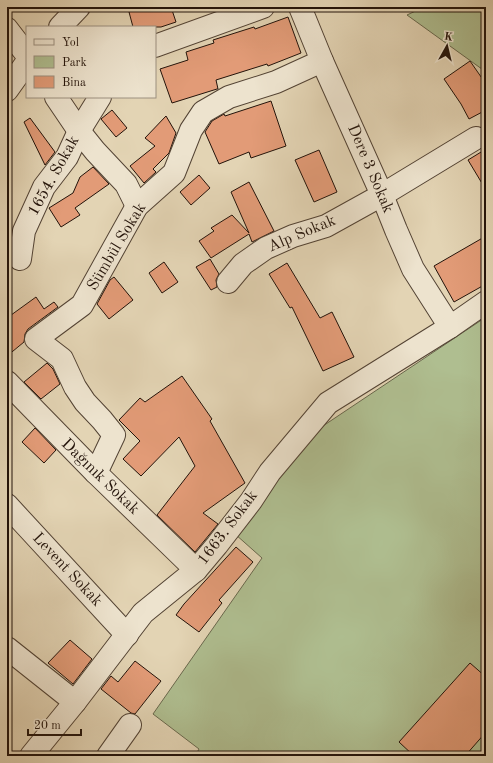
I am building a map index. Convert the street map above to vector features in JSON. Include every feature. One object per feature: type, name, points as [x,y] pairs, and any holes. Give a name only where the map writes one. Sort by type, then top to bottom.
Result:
[{"type":"street","points":[[61,26],[79,7]]},
{"type":"street","points":[[156,46],[262,7]]},
{"type":"street","name":"Dere 3 Sokak","points":[[300,7],[413,269],[450,327]]},
{"type":"street","points":[[7,29],[26,54]]},
{"type":"street","name":"Sümbül Sokak","points":[[96,473],[114,435],[85,402],[75,387],[62,359],[36,338],[82,305],[138,206],[174,173],[192,130],[203,112],[229,97],[276,82],[322,61]]},
{"type":"street","points":[[7,90],[26,63]]},
{"type":"street","points":[[57,98],[79,131],[95,151],[126,184],[138,206]]},
{"type":"street","name":"1654. Sokak","points":[[20,260],[24,231],[44,187],[67,157],[79,131],[99,98]]},
{"type":"street","name":"Alp Sokak","points":[[228,282],[243,264],[266,248],[293,236],[326,226],[382,195],[476,138]]},
{"type":"street","name":"1663. Sokak","points":[[31,756],[75,702],[143,613],[196,570],[251,501],[270,472],[328,403],[450,327],[486,302]]},
{"type":"street","name":"Dağınık Sokak","points":[[7,382],[96,473],[196,570]]},
{"type":"street","name":"Levent Sokak","points":[[7,505],[127,635]]},
{"type":"street","points":[[7,648],[75,702]]},
{"type":"street","points":[[108,756],[130,725]]},
{"type":"green space","points":[[424,7],[486,7],[486,72],[407,15]]},
{"type":"green space","points":[[486,317],[486,756],[195,756],[199,749],[153,714],[262,558],[235,534],[302,440]]},
{"type":"building","points":[[143,7],[171,7],[176,22],[161,27],[133,26],[129,12]]},
{"type":"building","points":[[288,17],[301,53],[268,66],[267,64],[216,80],[218,89],[172,103],[160,69],[188,60],[186,52],[214,43],[213,40],[254,27],[255,29]]},
{"type":"building","points":[[470,61],[486,84],[486,110],[469,119],[444,79]]},
{"type":"building","points":[[271,101],[286,146],[251,158],[249,152],[219,164],[205,132],[212,121],[224,114],[225,116]]},
{"type":"building","points":[[112,110],[127,128],[116,137],[101,119]]},
{"type":"building","points":[[166,116],[176,133],[169,153],[153,169],[156,172],[144,183],[130,166],[155,146],[145,138]]},
{"type":"building","points":[[30,118],[55,152],[45,165],[24,122]]},
{"type":"building","points":[[486,149],[486,190],[468,160]]},
{"type":"building","points":[[319,150],[337,192],[314,202],[295,160]]},
{"type":"building","points":[[93,167],[109,184],[75,208],[80,215],[61,227],[49,208],[73,193],[80,177]]},
{"type":"building","points":[[199,175],[210,188],[191,205],[180,192]]},
{"type":"building","points":[[249,182],[274,231],[252,242],[249,234],[211,258],[199,241],[214,231],[211,228],[232,215],[249,233],[231,192]]},
{"type":"building","points":[[486,236],[486,284],[454,302],[434,266]]},
{"type":"building","points":[[210,259],[219,274],[216,280],[217,287],[211,290],[196,267]]},
{"type":"building","points":[[164,262],[178,282],[162,293],[149,273]]},
{"type":"building","points":[[287,263],[320,318],[332,312],[354,357],[323,371],[292,307],[290,308],[269,274]]},
{"type":"building","points":[[114,277],[133,300],[109,319],[97,304],[110,280]]},
{"type":"building","points":[[36,297],[44,309],[54,302],[58,307],[28,329],[25,334],[24,342],[7,356],[7,318]]},
{"type":"building","points":[[47,363],[53,369],[60,384],[41,399],[24,382]]},
{"type":"building","points":[[182,376],[212,419],[210,421],[245,483],[203,513],[218,524],[195,552],[157,515],[195,466],[179,437],[141,476],[123,459],[140,441],[119,420],[140,398],[145,402]]},
{"type":"building","points":[[35,428],[56,450],[44,463],[22,442]]},
{"type":"building","points":[[236,547],[253,562],[219,600],[222,603],[199,632],[176,615],[184,604]]},
{"type":"building","points":[[70,640],[92,659],[73,684],[48,663]]},
{"type":"building","points":[[135,661],[161,681],[135,714],[131,713],[101,689],[111,676],[118,682]]},
{"type":"building","points":[[470,663],[486,677],[486,732],[465,756],[414,756],[399,742]]}]
